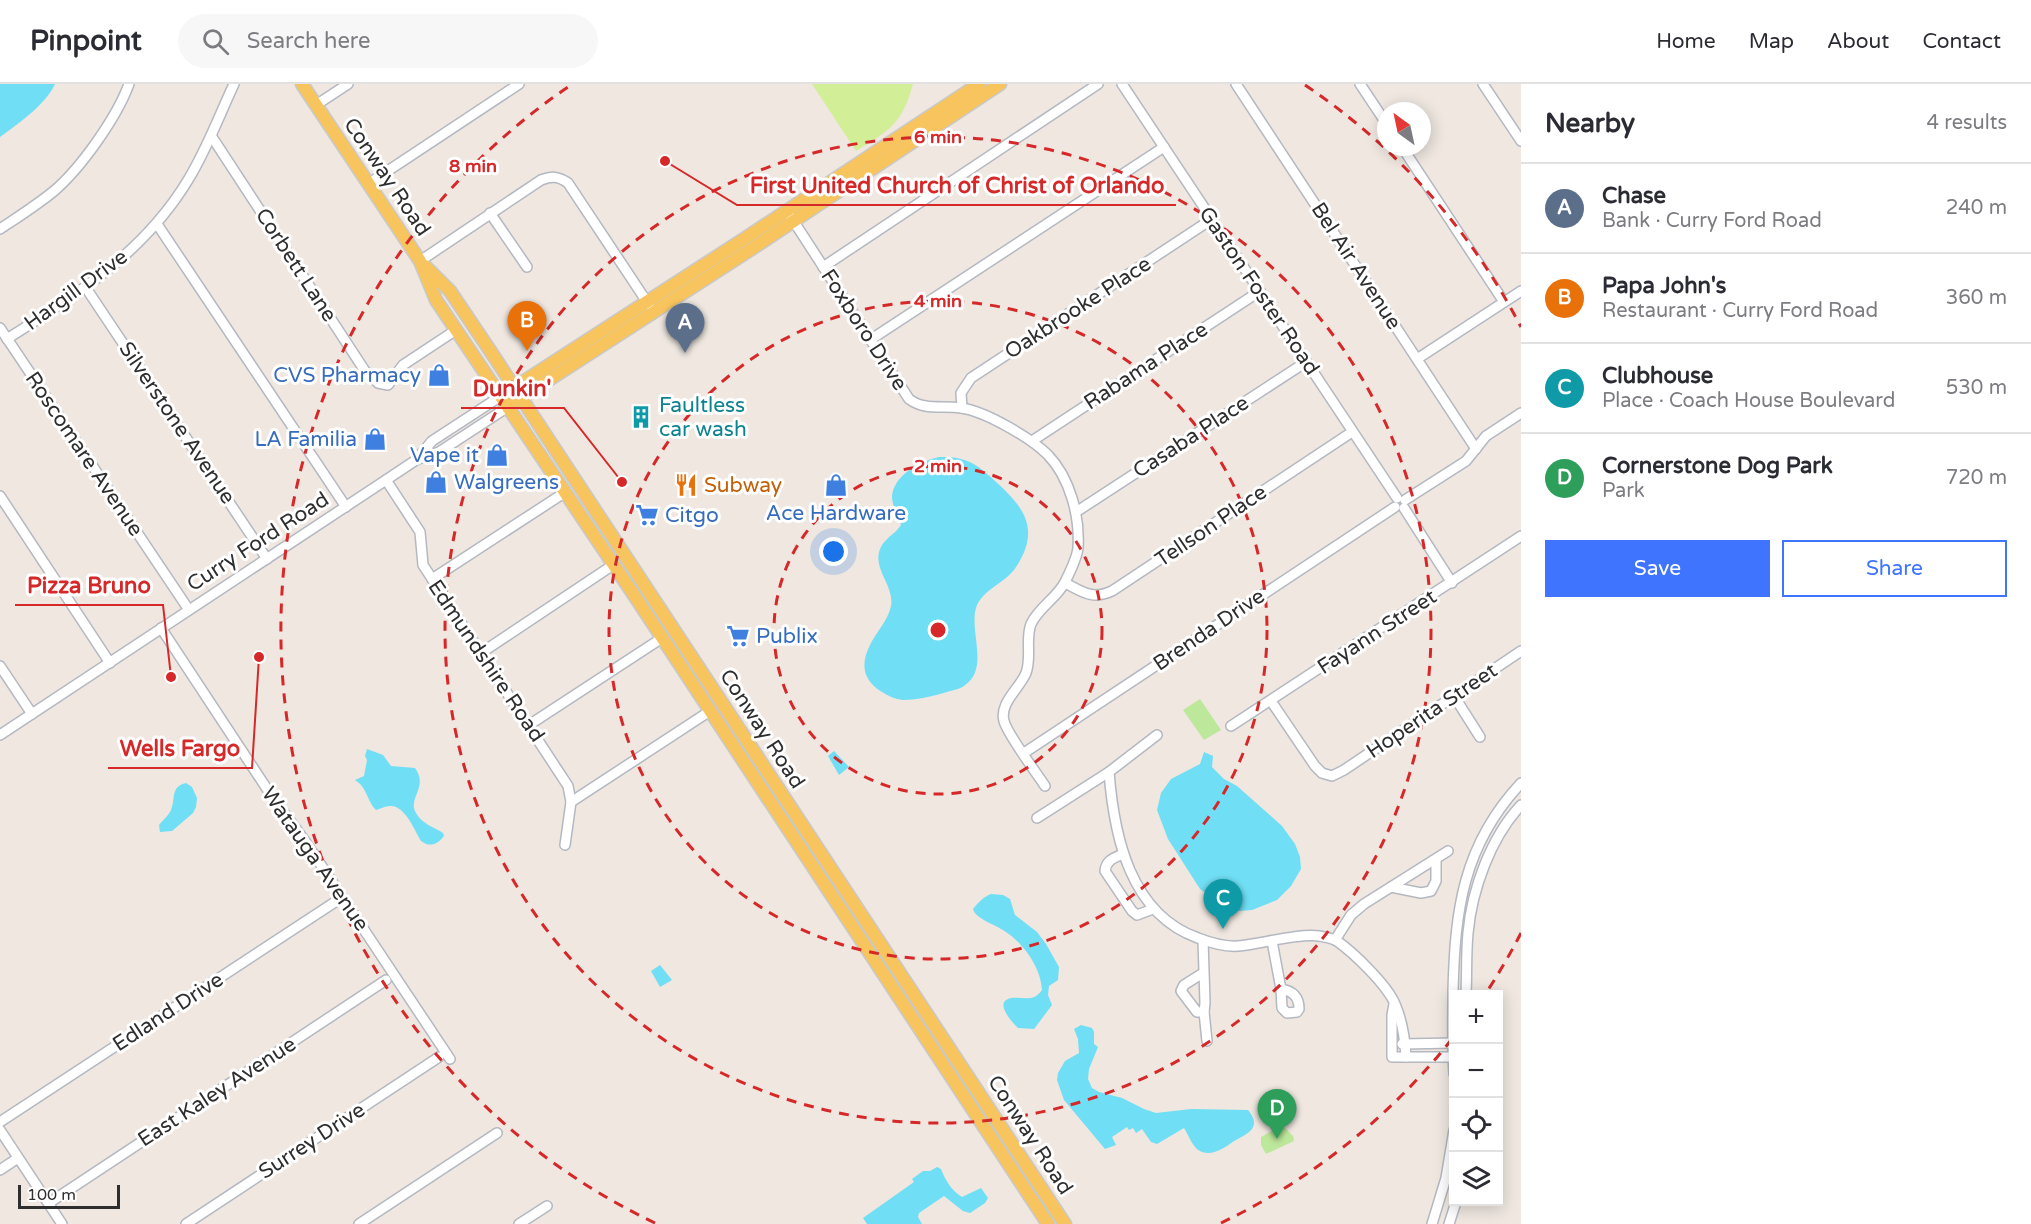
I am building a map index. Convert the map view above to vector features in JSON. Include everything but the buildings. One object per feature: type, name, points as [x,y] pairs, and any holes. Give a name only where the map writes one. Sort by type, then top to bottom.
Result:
[{"type":"main road","name":"Conway Road","points":[[302,84],[420,261],[450,291],[1065,1224]]},
{"type":"main road","name":"Curry Ford Road","points":[[504,402],[777,225],[979,84]]},
{"type":"main road","name":"Curry Ford Road","points":[[790,216],[1000,84]]},
{"type":"main road","name":"Conway Road","points":[[420,261],[436,300],[636,598],[1048,1224]]},
{"type":"main road","points":[[636,598],[657,621],[672,629]]},
{"type":"main road","points":[[662,638],[690,655]]},
{"type":"main road","points":[[740,756],[748,760],[776,785]]},
{"type":"main road","points":[[956,1083],[970,1090],[991,1111]]},
{"type":"street","points":[[0,229],[55,190],[76,169],[104,130],[129,84]]},
{"type":"street","name":"Hargill Drive","points":[[7,339],[86,288],[132,251],[157,224],[188,181],[212,137],[234,84]]},
{"type":"street","points":[[316,105],[348,84]]},
{"type":"street","points":[[368,184],[519,84]]},
{"type":"street","points":[[823,267],[1098,84]]},
{"type":"street","name":"Gaston Foster Road","points":[[1122,84],[1452,583]]},
{"type":"street","name":"Bel Air Avenue","points":[[1236,84],[1476,449]]},
{"type":"street","points":[[1362,84],[1377,108]]},
{"type":"street","points":[[1484,84],[1521,141]]},
{"type":"street","name":"Corbett Lane","points":[[212,137],[365,371],[374,380],[388,385],[403,365],[456,330]]},
{"type":"street","points":[[870,340],[1164,147]]},
{"type":"street","points":[[1408,156],[1504,302]]},
{"type":"street","points":[[420,261],[541,180],[552,176],[568,183],[650,307]]},
{"type":"street","points":[[490,213],[527,267]]},
{"type":"street","name":"Foxboro Drive","points":[[790,216],[909,399],[917,405],[962,408],[999,422],[1032,441],[1049,456],[1063,475],[1076,512],[1078,549],[1065,583],[1031,623],[1027,672],[1003,710],[1005,724],[1045,786]]},
{"type":"street","name":"Oakbrooke Place","points":[[962,408],[961,393],[971,378],[1212,219]]},
{"type":"street","points":[[157,224],[346,507]]},
{"type":"street","name":"Silverstone Avenue","points":[[86,288],[267,559]]},
{"type":"street","name":"Rabama Place","points":[[1032,441],[1260,291]]},
{"type":"street","points":[[1417,359],[1521,291]]},
{"type":"street","name":"Roscomare Avenue","points":[[0,328],[189,610]]},
{"type":"street","name":"Casaba Place","points":[[1076,512],[1306,362]]},
{"type":"street","name":"Curry Ford Road","points":[[0,735],[416,460],[432,441],[504,402]]},
{"type":"street","name":"Brenda Drive","points":[[1024,753],[1466,461],[1486,436],[1521,413]]},
{"type":"street","name":"Tellson Place","points":[[1065,583],[1086,594],[1099,597],[1112,591],[1353,432]]},
{"type":"street","name":"Edmundshire Road","points":[[386,480],[420,532],[423,565],[568,786],[571,802],[565,845]]},
{"type":"street","points":[[432,579],[564,493]]},
{"type":"street","points":[[0,496],[110,663]]},
{"type":"street","name":"Fayann Street","points":[[1232,726],[1521,536]]},
{"type":"street","points":[[481,653],[613,565]]},
{"type":"street","name":"Watauga Avenue","points":[[161,628],[450,1059]]},
{"type":"street","points":[[529,725],[662,638]]},
{"type":"street","name":"Hoperita Street","points":[[1271,701],[1322,773],[1332,776],[1521,651]]},
{"type":"street","points":[[0,666],[32,714]]},
{"type":"street","points":[[1454,696],[1480,737]]},
{"type":"street","points":[[571,802],[710,711]]},
{"type":"street","points":[[1037,818],[1109,772],[1157,735]]},
{"type":"street","points":[[1109,772],[1111,801],[1123,854],[1136,884],[1153,909],[1186,934],[1214,944],[1237,946],[1318,935],[1335,940],[1367,968],[1395,1002],[1406,1057]]},
{"type":"street","points":[[1454,990],[1454,949],[1461,894],[1468,867],[1498,811],[1521,783]]},
{"type":"street","points":[[1467,990],[1468,931],[1474,900],[1498,837],[1521,805]]},
{"type":"street","points":[[1335,940],[1351,915],[1448,851]]},
{"type":"street","points":[[1123,854],[1105,865],[1105,871],[1137,915],[1153,909]]},
{"type":"street","points":[[1391,887],[1420,893],[1431,891],[1436,881],[1436,859]]},
{"type":"street","points":[[822,880],[833,871]]},
{"type":"street","name":"Edland Drive","points":[[0,1122],[335,902]]},
{"type":"street","points":[[1203,940],[1204,1012],[1207,1041]]},
{"type":"street","points":[[1272,941],[1281,989]]},
{"type":"street","points":[[1203,973],[1184,985],[1181,991],[1197,1012],[1204,1012]]},
{"type":"street","name":"East Kaley Avenue","points":[[49,1203],[386,980]]},
{"type":"street","points":[[1395,1002],[1392,1015],[1392,1057],[1449,1058]]},
{"type":"street","points":[[1391,1044],[1449,1043]]},
{"type":"street","name":"Surrey Drive","points":[[186,1224],[439,1057]]},
{"type":"street","points":[[0,1130],[62,1224]]},
{"type":"street","points":[[359,1224],[497,1133]]},
{"type":"street","points":[[1432,1224],[1446,1178],[1450,1152]]},
{"type":"street","points":[[0,1170],[18,1158]]},
{"type":"street","points":[[519,1224],[547,1206]]},
{"type":"street","points":[[1449,1224],[1455,1206]]},
{"type":"green space","points":[[812,84],[913,84],[909,98],[893,125],[856,151]]},
{"type":"green space","points":[[1200,699],[1221,730],[1204,740],[1183,710]]},
{"type":"green space","points":[[1282,1125],[1293,1136],[1294,1141],[1266,1154],[1261,1145],[1261,1137]]},
{"type":"water","points":[[0,84],[55,84],[38,106],[0,137]]},
{"type":"water","points":[[939,457],[971,462],[1005,491],[1014,500],[1026,520],[1027,541],[1012,573],[988,591],[976,608],[977,660],[972,679],[956,689],[903,700],[882,692],[871,682],[865,672],[867,652],[891,606],[889,590],[878,561],[879,553],[884,542],[901,525],[892,498],[897,483],[902,476],[916,466]]},
{"type":"water","points":[[367,749],[383,755],[391,766],[415,768],[420,781],[414,808],[421,820],[443,833],[444,836],[439,841],[431,845],[421,841],[409,819],[395,807],[388,806],[376,810],[362,786],[355,780],[364,776]]},
{"type":"water","points":[[834,751],[849,767],[839,775],[828,756]]},
{"type":"water","points":[[1204,752],[1213,756],[1212,767],[1224,779],[1237,786],[1282,826],[1295,844],[1300,857],[1301,869],[1291,886],[1277,900],[1252,910],[1239,911],[1218,902],[1200,889],[1168,839],[1157,810],[1161,793],[1171,779],[1200,764]]},
{"type":"water","points":[[186,783],[192,787],[197,798],[193,813],[172,831],[160,832],[159,825],[171,810],[176,790]]},
{"type":"water","points":[[991,894],[1003,895],[1010,899],[1015,915],[1037,932],[1059,967],[1058,980],[1049,986],[1048,995],[1052,1005],[1034,1029],[1018,1028],[1005,1012],[1006,1000],[1032,998],[1042,990],[1035,965],[1019,943],[975,913],[973,909],[983,898]]},
{"type":"water","points":[[660,965],[672,980],[660,987],[651,971]]},
{"type":"water","points":[[1081,1025],[1092,1028],[1094,1044],[1098,1047],[1089,1069],[1088,1079],[1092,1088],[1156,1113],[1191,1109],[1248,1110],[1254,1121],[1252,1130],[1222,1149],[1204,1153],[1193,1144],[1184,1128],[1157,1144],[1151,1142],[1142,1129],[1136,1133],[1133,1128],[1129,1130],[1127,1127],[1112,1137],[1116,1145],[1105,1149],[1064,1100],[1057,1080],[1065,1061],[1079,1053],[1078,1039],[1074,1029]]},
{"type":"water","points":[[937,1167],[941,1169],[958,1195],[962,1197],[981,1188],[988,1198],[985,1203],[970,1213],[963,1211],[944,1196],[919,1213],[918,1217],[922,1224],[867,1224],[863,1218],[914,1182],[912,1179],[923,1171],[930,1171]]},
{"type":"place","name":"First United Church of Christ of Orlando","points":[[665,161]]},
{"type":"place","name":"Papa John's","points":[[527,351]]},
{"type":"place","name":"Chase","points":[[685,353]]},
{"type":"place","name":"CVS Pharmacy","points":[[439,375]]},
{"type":"place","name":"Faultless car wash","points":[[641,417]]},
{"type":"place","name":"LA Familia","points":[[375,439]]},
{"type":"place","name":"Vape it","points":[[497,455]]},
{"type":"place","name":"Walgreens","points":[[436,482]]},
{"type":"place","name":"Dunkin'","points":[[622,482]]},
{"type":"place","name":"Subway","points":[[686,485]]},
{"type":"place","name":"Ace Hardware","points":[[836,485]]},
{"type":"place","name":"Citgo","points":[[647,515]]},
{"type":"place","name":"Publix","points":[[738,636]]},
{"type":"place","name":"Wells Fargo","points":[[259,657]]},
{"type":"place","name":"Pizza Bruno","points":[[171,677]]},
{"type":"place","name":"Clubhouse","points":[[1223,929]]},
{"type":"place","name":"Cornerstone Dog Park","points":[[1277,1139]]}]
